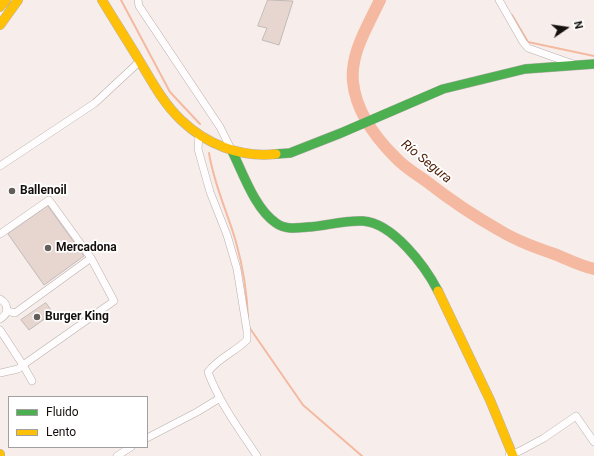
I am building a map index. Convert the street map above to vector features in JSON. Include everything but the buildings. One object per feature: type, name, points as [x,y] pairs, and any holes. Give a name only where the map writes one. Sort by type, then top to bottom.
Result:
[{"type":"main road","points":[[0,7],[6,0]]},
{"type":"main road","points":[[0,24],[18,0]]},
{"type":"main road","points":[[102,0],[139,62],[173,112],[199,134],[232,151],[250,154],[269,155],[290,153],[443,90],[476,80],[525,69],[594,64]]},
{"type":"main road","points":[[232,151],[261,208],[268,217],[276,223],[284,227],[295,228],[349,222],[371,222],[379,224],[386,229],[411,253],[425,270],[436,288],[490,400],[511,455]]},
{"type":"street","points":[[138,0],[139,6],[220,127],[232,151]]},
{"type":"street","points":[[499,0],[528,48],[577,65]]},
{"type":"street","points":[[0,166],[95,103],[139,62]]},
{"type":"street","points":[[199,134],[198,149],[210,192],[228,235],[237,269],[247,331],[247,340],[240,348],[212,366],[208,372],[220,398],[257,456]]},
{"type":"street","points":[[0,234],[48,200],[91,258],[114,301],[18,369],[0,373]]},
{"type":"street","points":[[7,311],[15,313],[91,258]]},
{"type":"street","points":[[0,299],[7,306],[7,311],[4,317],[0,319]]},
{"type":"street","points":[[0,330],[32,381]]},
{"type":"street","points":[[148,437],[197,412],[220,398]]},
{"type":"street","points":[[511,455],[544,438],[576,416],[594,442]]},
{"type":"street","points":[[117,456],[129,448]]},
{"type":"waterway","points":[[121,0],[170,92],[200,124]]},
{"type":"waterway","name":"Río Segura","points":[[380,0],[357,50],[353,71],[353,82],[358,103],[374,133],[388,150],[406,167],[453,201],[490,225],[527,244],[594,269]]},
{"type":"waterway","points":[[512,15],[528,42],[594,56]]},
{"type":"waterway","points":[[209,153],[214,176],[238,251],[247,299],[248,318]]},
{"type":"waterway","points":[[249,327],[303,405],[362,456]]},
{"type":"traffic: fast","points":[[276,154],[290,153],[341,133],[443,89],[525,69],[594,64]]},
{"type":"traffic: fast","points":[[232,151],[256,200],[262,209],[276,223],[283,227],[300,228],[342,222],[363,221],[386,229],[407,247],[425,270],[438,291]]},
{"type":"traffic: slow","points":[[0,7],[6,0]]},
{"type":"traffic: slow","points":[[0,25],[18,0]]},
{"type":"traffic: slow","points":[[102,0],[158,91],[181,120],[191,129],[224,148],[249,154],[276,154]]},
{"type":"traffic: slow","points":[[438,291],[490,400],[513,456]]},
{"type":"place","name":"Ballenoil","points":[[12,191]]},
{"type":"place","name":"Mercadona","points":[[48,248]]},
{"type":"place","name":"Burger King","points":[[37,317]]}]
